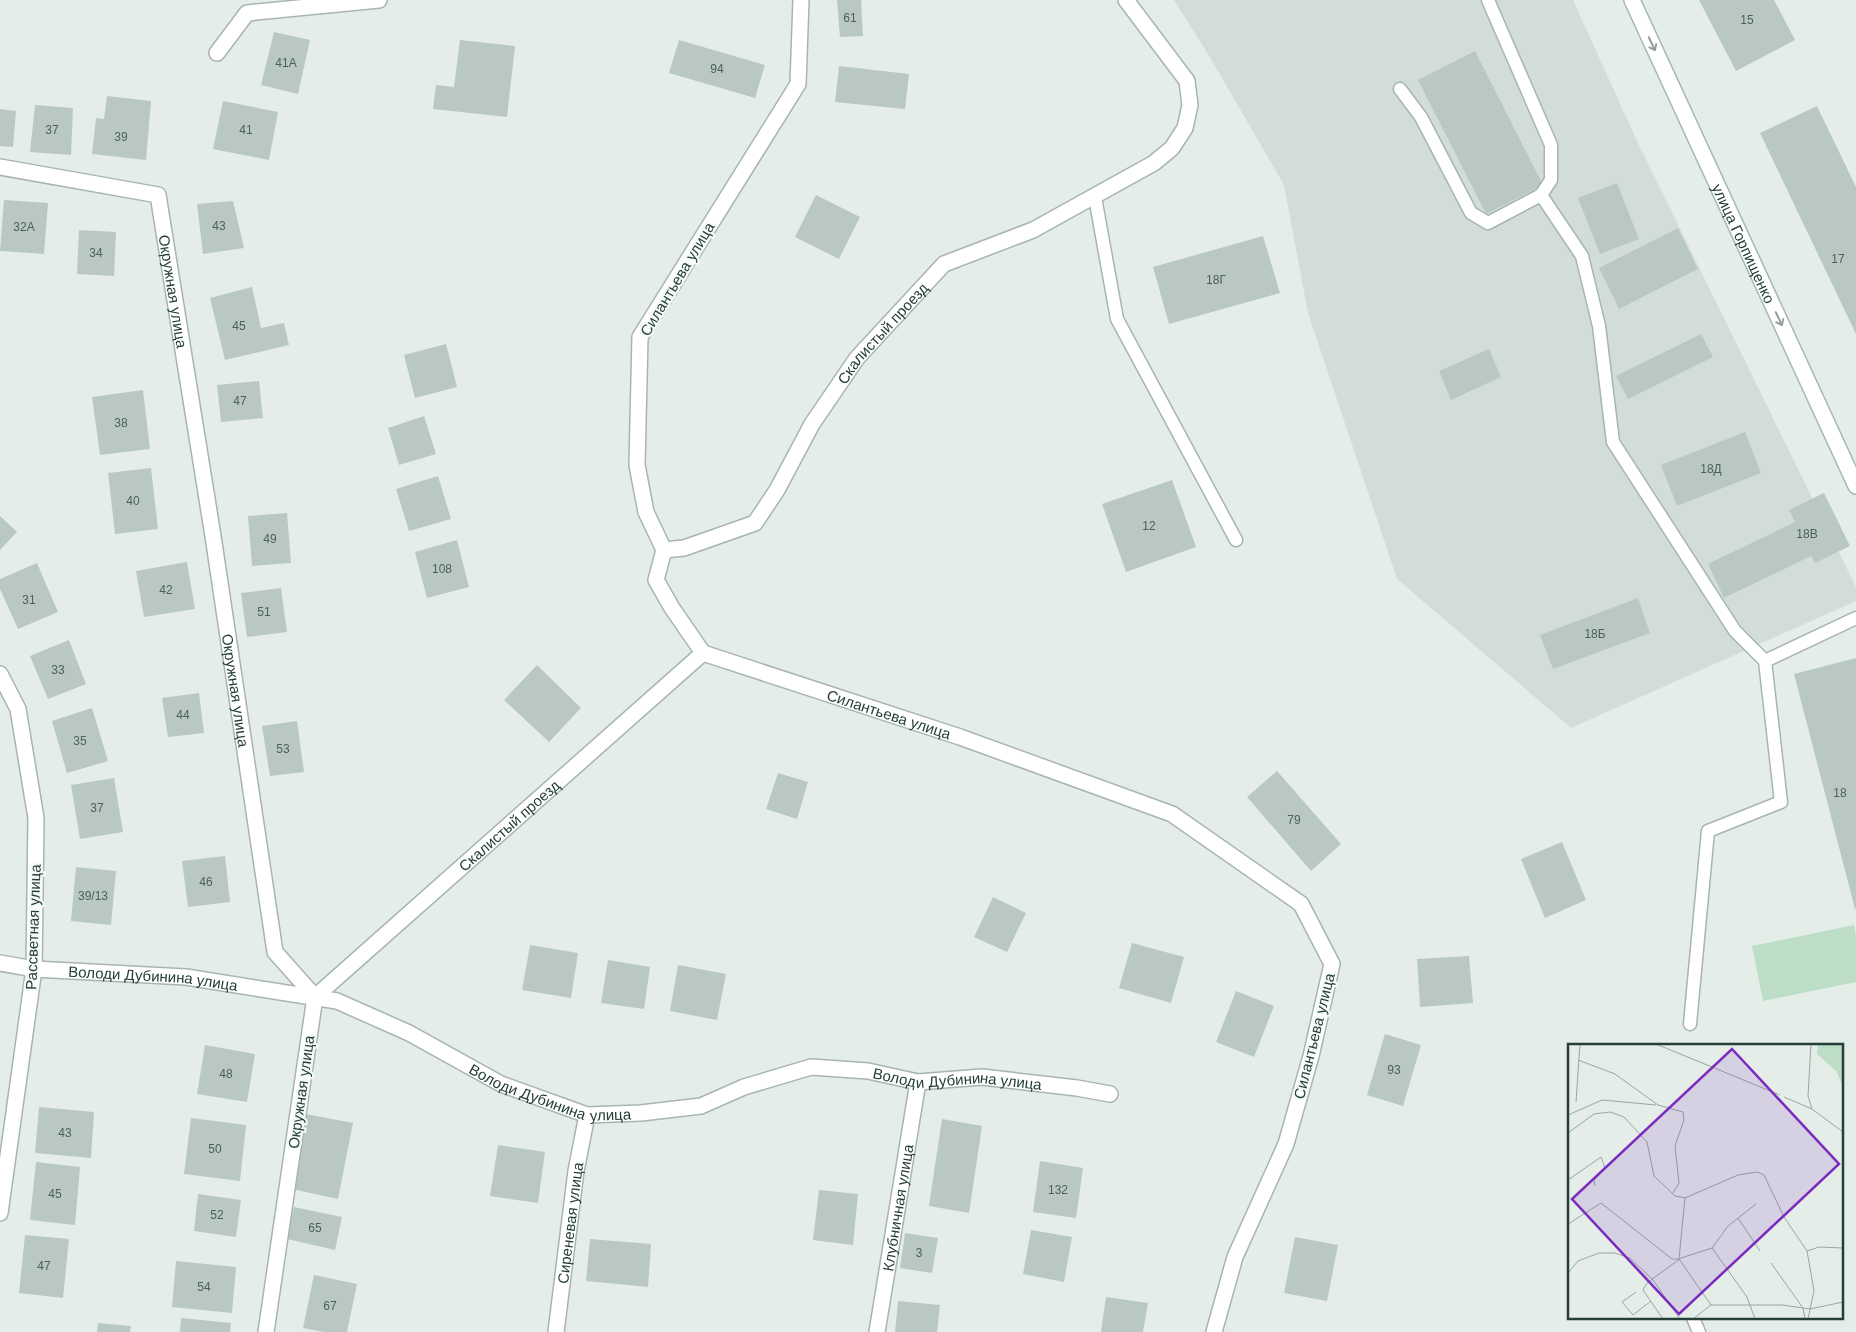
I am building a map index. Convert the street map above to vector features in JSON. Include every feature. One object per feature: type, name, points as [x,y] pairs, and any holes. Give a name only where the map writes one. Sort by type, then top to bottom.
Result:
[{"type":"street","points":[[217,54],[247,13],[379,0]]},
{"type":"street","name":"Силантьева улица","points":[[664,550],[646,512],[637,465],[640,337],[798,84],[801,0]]},
{"type":"street","name":"Скалистый проезд","points":[[664,550],[684,548],[755,523],[777,490],[812,424],[856,358],[944,264],[1033,230],[1154,163],[1172,148],[1185,128],[1190,105],[1187,81],[1126,0]]},
{"type":"street","name":"улица Горпищенко","points":[[1632,0],[1856,486]]},
{"type":"street","name":"Окружная улица","points":[[0,168],[158,195],[213,536],[276,952],[315,997],[266,1332]]},
{"type":"street","points":[[664,550],[656,580],[672,608],[703,653]]},
{"type":"street","name":"Силантьева улица","points":[[703,653],[960,737],[1172,814],[1301,904],[1332,964],[1311,1056],[1286,1144],[1235,1257],[1214,1332]]},
{"type":"street","name":"Скалистый проезд","points":[[315,997],[703,653]]},
{"type":"street","name":"Рассветная улица","points":[[0,674],[18,709],[36,818],[34,969],[0,1214]]},
{"type":"street","name":"Володи Дубинина улица","points":[[0,963],[34,969],[186,977],[336,1001],[409,1033],[501,1084],[587,1115],[641,1113],[701,1106],[744,1087],[810,1067],[868,1071],[918,1082],[982,1077],[1077,1088],[1110,1094]]},
{"type":"street","name":"Клубничная улица","points":[[877,1332],[918,1082]]},
{"type":"street","name":"Сиреневая улица","points":[[556,1332],[576,1171],[587,1115]]},
{"type":"lane","points":[[1400,89],[1421,117],[1472,213],[1488,223],[1541,195],[1551,180],[1551,145],[1488,0]]},
{"type":"lane","points":[[1541,195],[1582,256],[1600,326],[1613,442],[1735,631],[1765,661],[1781,802],[1708,831],[1690,1024]]},
{"type":"lane","points":[[1094,196],[1117,319],[1236,540]]},
{"type":"lane","points":[[1765,661],[1856,618]]},
{"type":"lane","points":[[1694,1320],[1699,1332]]},
{"type":"shaded area","points":[[1174,0],[1573,0],[1637,141],[1856,587],[1856,601],[1571,728],[1397,579],[1308,313],[1284,185],[1208,54]]},
{"type":"green space","points":[[1854,925],[1856,936],[1856,982],[1763,1001],[1752,946]]},
{"type":"building","points":[[837,0],[861,0],[863,36],[840,37]]},
{"type":"building","points":[[1699,0],[1774,0],[1795,40],[1736,71]]},
{"type":"building","points":[[274,32],[310,40],[298,94],[261,85]]},
{"type":"building","points":[[460,40],[515,46],[507,117],[433,109],[436,85],[454,87]]},
{"type":"building","points":[[679,40],[765,65],[755,98],[669,73]]},
{"type":"building","points":[[1475,51],[1543,185],[1486,214],[1418,80]]},
{"type":"building","points":[[839,66],[909,74],[905,109],[835,102]]},
{"type":"building","points":[[107,96],[151,101],[146,160],[92,154],[96,118],[104,119]]},
{"type":"building","points":[[223,101],[278,112],[269,160],[213,149]]},
{"type":"building","points":[[35,105],[73,108],[71,155],[30,152]]},
{"type":"building","points":[[1817,106],[1856,187],[1856,334],[1760,133]]},
{"type":"building","points":[[0,109],[16,111],[13,147],[0,146]]},
{"type":"building","points":[[1617,183],[1639,239],[1600,254],[1578,198]]},
{"type":"building","points":[[816,195],[860,217],[839,259],[795,237]]},
{"type":"building","points":[[4,200],[48,203],[44,254],[0,251]]},
{"type":"building","points":[[233,201],[244,248],[203,254],[197,204]]},
{"type":"building","points":[[1678,228],[1698,269],[1619,309],[1599,268]]},
{"type":"building","points":[[79,230],[116,232],[114,276],[77,274]]},
{"type":"building","points":[[1263,236],[1280,293],[1169,324],[1153,267]]},
{"type":"building","points":[[252,287],[261,328],[284,323],[289,345],[225,360],[210,298]]},
{"type":"building","points":[[1701,334],[1713,357],[1628,399],[1616,376]]},
{"type":"building","points":[[446,344],[457,387],[415,398],[404,355]]},
{"type":"building","points":[[1489,349],[1501,377],[1451,400],[1439,371]]},
{"type":"building","points":[[259,381],[263,418],[221,422],[217,385]]},
{"type":"building","points":[[143,390],[150,449],[100,455],[92,397]]},
{"type":"building","points":[[424,416],[436,454],[399,465],[388,428]]},
{"type":"building","points":[[1745,432],[1761,473],[1677,506],[1661,465]]},
{"type":"building","points":[[151,468],[158,529],[115,534],[108,473]]},
{"type":"building","points":[[438,476],[451,519],[409,531],[396,489]]},
{"type":"building","points":[[1172,480],[1196,547],[1126,572],[1102,504]]},
{"type":"building","points":[[1824,493],[1850,546],[1815,563],[1811,556],[1724,598],[1708,564],[1795,522],[1789,510]]},
{"type":"building","points":[[287,513],[291,563],[252,566],[248,516]]},
{"type":"building","points":[[0,516],[17,532],[0,550]]},
{"type":"building","points":[[457,540],[469,587],[427,598],[415,552]]},
{"type":"building","points":[[187,562],[195,609],[144,617],[136,571]]},
{"type":"building","points":[[37,563],[58,612],[18,629],[0,589],[0,579]]},
{"type":"building","points":[[281,588],[287,632],[247,637],[241,593]]},
{"type":"building","points":[[1638,598],[1650,633],[1553,669],[1540,635]]},
{"type":"building","points":[[69,640],[86,684],[48,699],[30,656]]},
{"type":"building","points":[[1856,658],[1856,909],[1855,909],[1794,674]]},
{"type":"building","points":[[537,665],[581,708],[549,742],[504,700]]},
{"type":"building","points":[[199,693],[204,733],[168,737],[162,698]]},
{"type":"building","points":[[92,708],[108,761],[67,773],[52,721]]},
{"type":"building","points":[[297,721],[304,772],[270,776],[262,726]]},
{"type":"building","points":[[1277,771],[1341,844],[1311,871],[1247,797]]},
{"type":"building","points":[[778,773],[808,782],[797,819],[766,809]]},
{"type":"building","points":[[114,778],[123,832],[80,839],[71,785]]},
{"type":"building","points":[[1562,842],[1586,900],[1545,918],[1521,859]]},
{"type":"building","points":[[225,856],[230,902],[188,907],[182,861]]},
{"type":"building","points":[[76,867],[116,871],[111,925],[71,921]]},
{"type":"building","points":[[993,897],[1026,913],[1007,952],[974,937]]},
{"type":"building","points":[[1132,943],[1184,957],[1171,1003],[1119,988]]},
{"type":"building","points":[[530,945],[578,953],[571,998],[522,990]]},
{"type":"building","points":[[1469,956],[1473,1003],[1420,1007],[1417,959]]},
{"type":"building","points":[[608,960],[650,967],[644,1009],[601,1003]]},
{"type":"building","points":[[678,965],[726,974],[717,1020],[670,1011]]},
{"type":"building","points":[[1236,991],[1274,1006],[1254,1057],[1216,1042]]},
{"type":"building","points":[[1385,1034],[1421,1045],[1403,1106],[1367,1095]]},
{"type":"building","points":[[205,1045],[255,1054],[247,1102],[197,1094]]},
{"type":"building","points":[[39,1107],[94,1112],[91,1158],[35,1153]]},
{"type":"building","points":[[306,1114],[353,1123],[338,1199],[292,1189]]},
{"type":"building","points":[[191,1118],[246,1125],[240,1181],[184,1174]]},
{"type":"building","points":[[942,1119],[982,1126],[969,1213],[929,1206]]},
{"type":"building","points":[[498,1145],[545,1152],[538,1203],[490,1196]]},
{"type":"building","points":[[1040,1161],[1083,1168],[1076,1218],[1033,1212]]},
{"type":"building","points":[[36,1162],[80,1167],[75,1225],[30,1220]]},
{"type":"building","points":[[819,1190],[858,1194],[853,1245],[813,1240]]},
{"type":"building","points":[[198,1194],[241,1200],[236,1237],[194,1231]]},
{"type":"building","points":[[294,1207],[342,1217],[335,1250],[287,1239]]},
{"type":"building","points":[[1031,1230],[1072,1237],[1064,1282],[1023,1274]]},
{"type":"building","points":[[905,1233],[938,1238],[932,1273],[900,1268]]},
{"type":"building","points":[[25,1235],[69,1239],[63,1298],[19,1293]]},
{"type":"building","points":[[1295,1237],[1338,1245],[1327,1301],[1284,1293]]},
{"type":"building","points":[[590,1239],[651,1244],[648,1287],[586,1281]]},
{"type":"building","points":[[176,1261],[236,1267],[232,1313],[172,1307]]},
{"type":"building","points":[[314,1275],[357,1284],[347,1332],[324,1332],[303,1328]]},
{"type":"building","points":[[1106,1297],[1148,1303],[1143,1332],[1101,1332]]},
{"type":"building","points":[[898,1301],[940,1305],[937,1332],[895,1332]]},
{"type":"building","points":[[181,1318],[231,1323],[230,1332],[180,1332]]},
{"type":"building","points":[[98,1323],[131,1326],[130,1332],[97,1332]]}]
